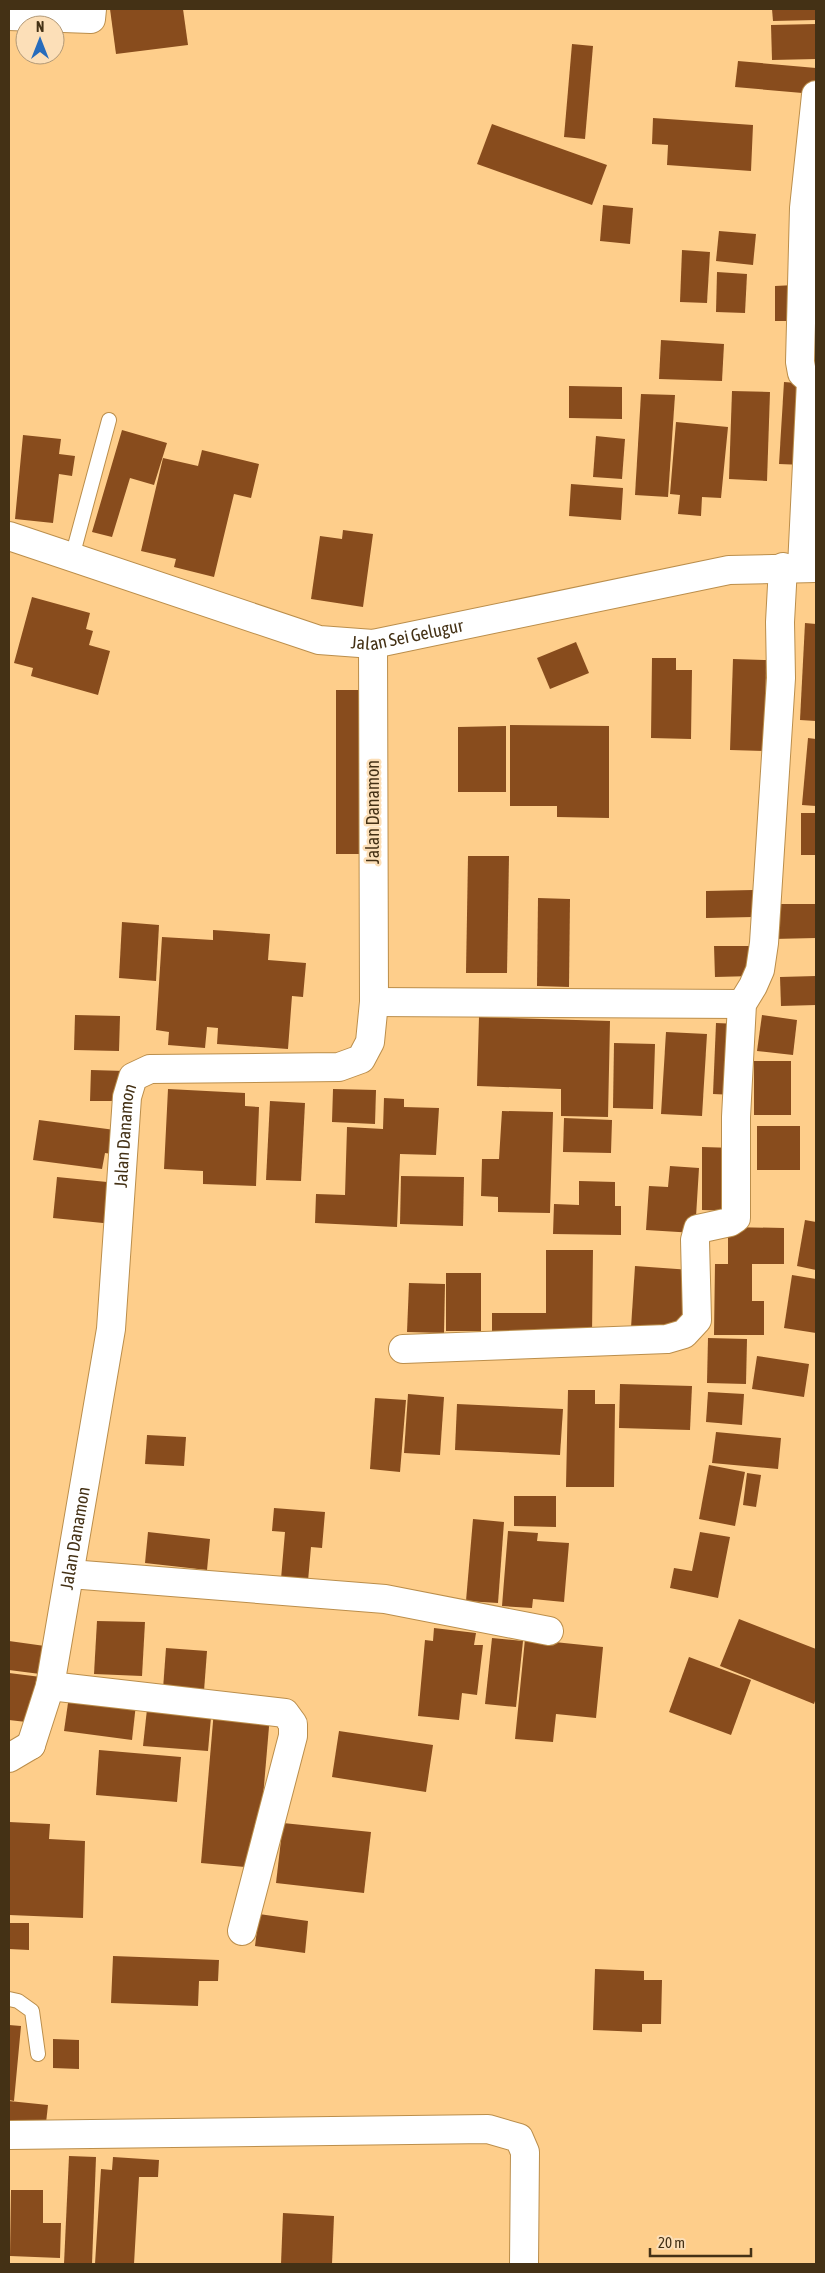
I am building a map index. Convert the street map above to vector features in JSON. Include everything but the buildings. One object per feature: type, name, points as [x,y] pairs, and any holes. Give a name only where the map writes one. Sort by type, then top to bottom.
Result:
[{"type":"street","points":[[9,16],[91,19],[92,9]]},
{"type":"street","points":[[403,1350],[667,1339],[684,1334],[697,1320],[695,1240],[698,1230],[730,1222],[736,1218],[736,1117],[742,1004],[754,986],[760,970],[764,943],[780,678],[780,622],[801,567],[811,381],[802,374],[800,362],[804,208],[816,95]]},
{"type":"street","name":"Jalan Sei Gelugur","points":[[9,536],[319,640],[373,644],[729,570],[801,567]]},
{"type":"street","name":"Jalan Danamon","points":[[16,1749],[50,1686],[70,1574],[111,1329],[126,1097],[133,1077],[150,1069],[340,1068],[361,1058],[370,1042],[374,1002],[373,644]]},
{"type":"street","points":[[374,1002],[742,1004]]},
{"type":"street","points":[[70,1574],[385,1599],[549,1631]]},
{"type":"street","points":[[50,1686],[285,1713],[293,1724],[293,1736],[242,1931]]},
{"type":"street","points":[[9,2135],[488,2129],[519,2138],[525,2152],[524,2264]]},
{"type":"lane","points":[[72,557],[108,420]]},
{"type":"lane","points":[[9,1999],[18,2001],[32,2011],[38,2054]]}]
